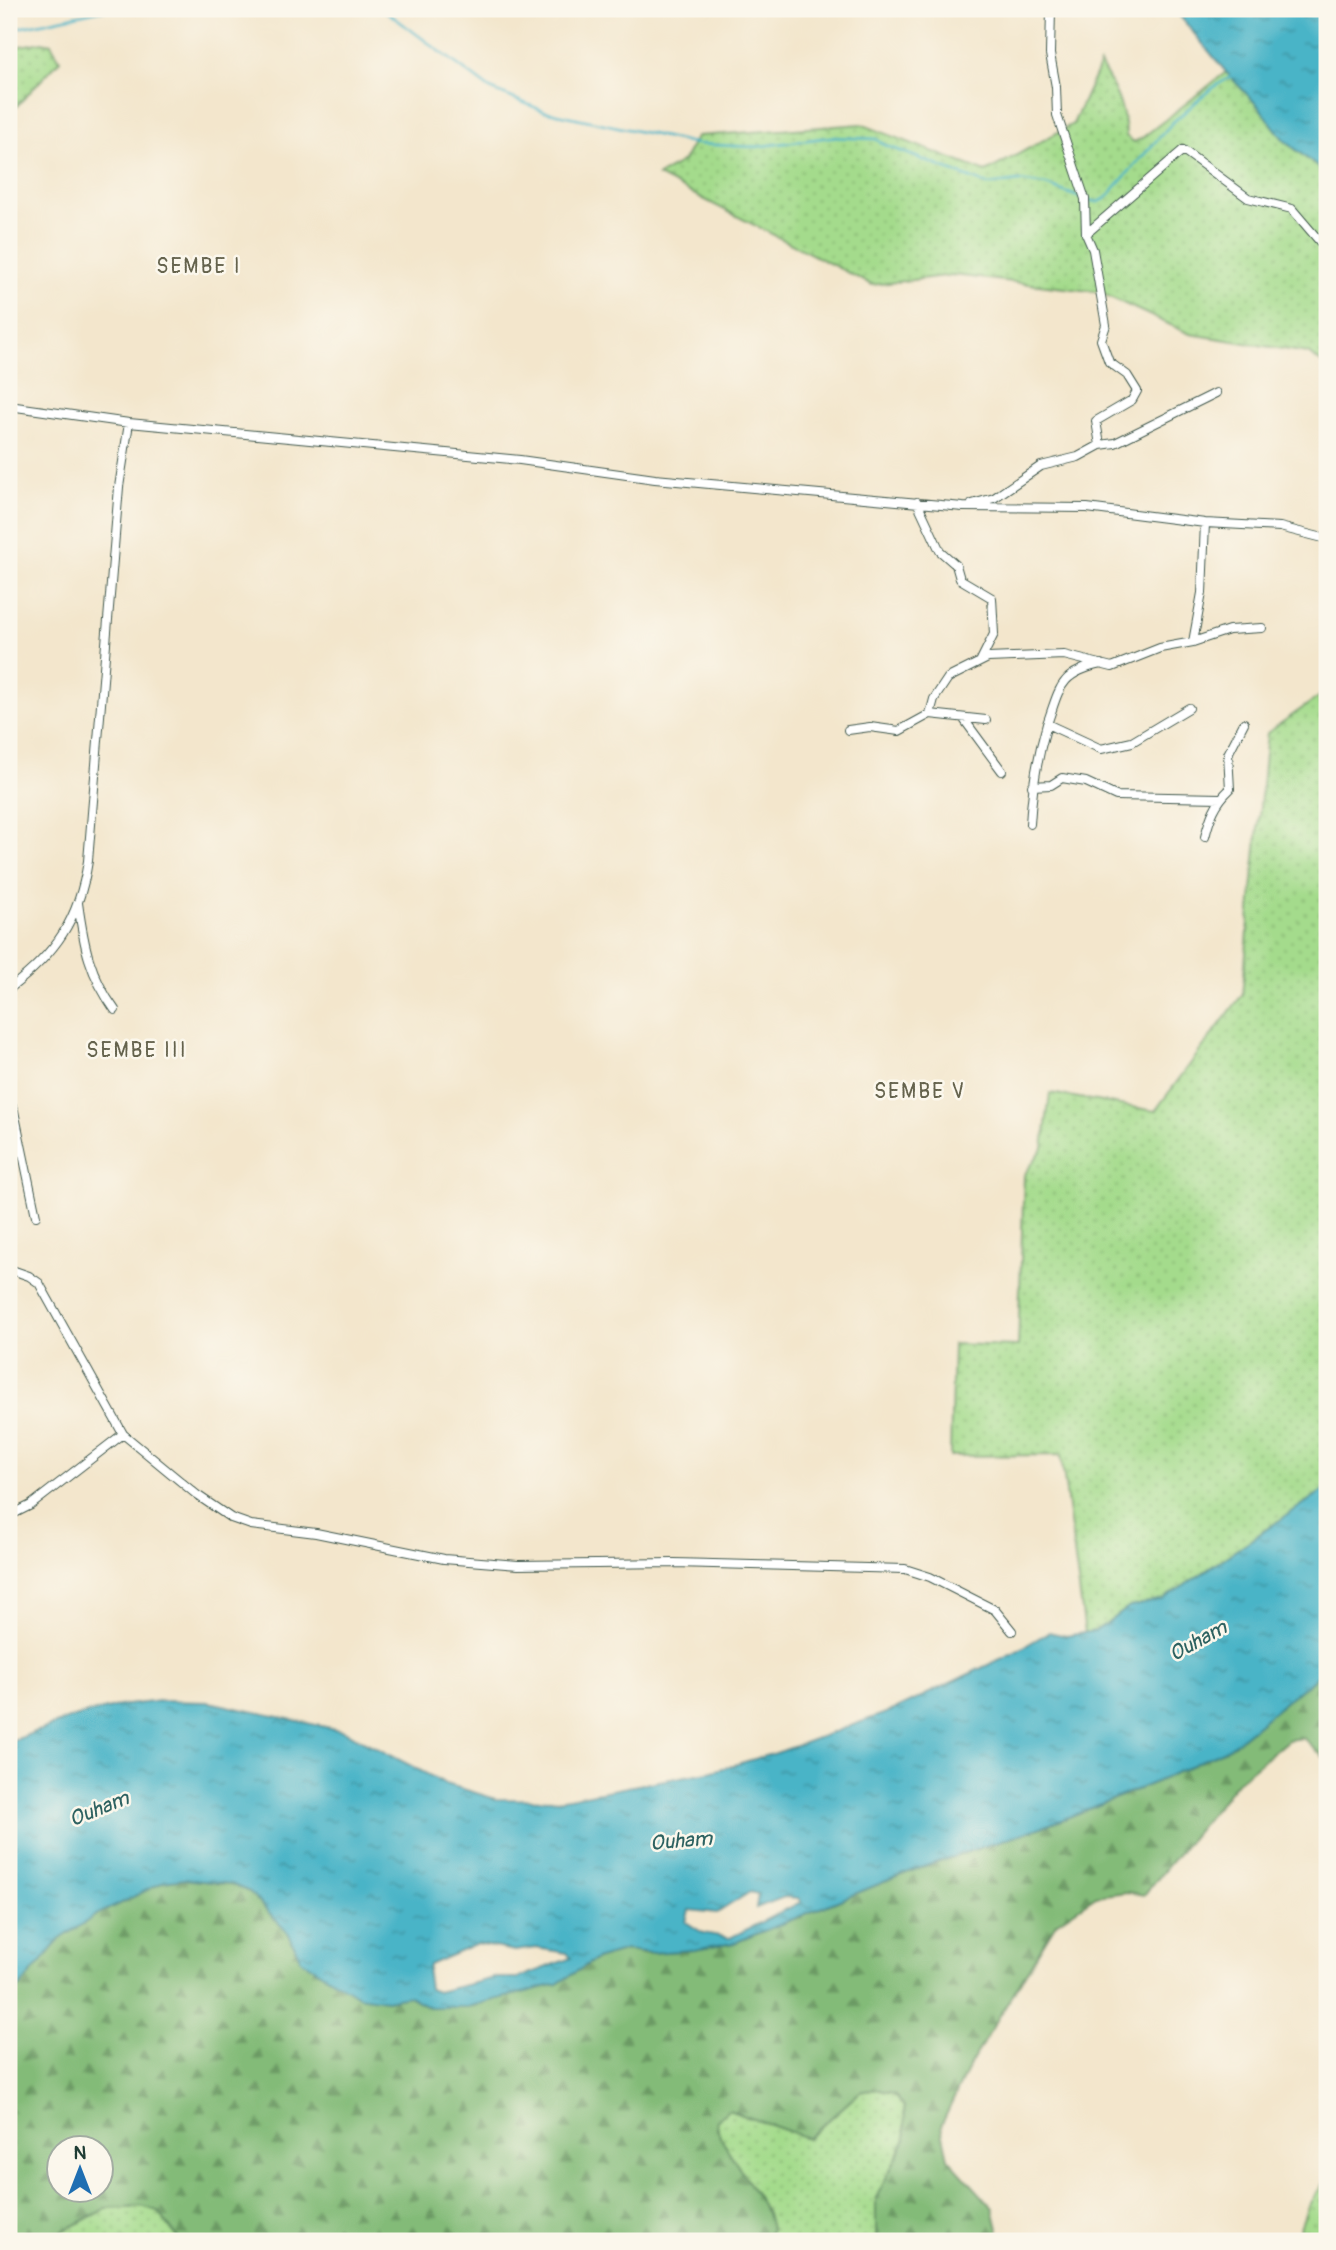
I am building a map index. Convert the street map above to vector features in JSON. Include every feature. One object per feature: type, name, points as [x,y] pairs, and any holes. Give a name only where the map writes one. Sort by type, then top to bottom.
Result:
[{"type":"street","points":[[1051,9],[1050,54],[1056,87],[1057,115],[1085,199],[1086,234],[1093,250],[1106,325],[1101,340],[1109,362],[1128,375],[1137,391],[1132,400],[1096,421],[1100,445]]},
{"type":"street","points":[[1086,234],[1182,150],[1248,198],[1292,209],[1327,250]]},
{"type":"street","points":[[963,507],[994,498],[1041,466],[1078,457],[1100,445],[1115,443],[1216,393]]},
{"type":"street","points":[[9,406],[129,423],[520,460],[655,480],[963,507],[1087,508],[1205,523],[1280,527],[1327,538]]},
{"type":"street","points":[[9,989],[32,971],[57,944],[84,888],[119,487],[129,423]]},
{"type":"street","points":[[917,502],[940,551],[956,565],[960,579],[992,597],[995,634],[980,663]]},
{"type":"street","points":[[1193,642],[1202,593],[1205,523]]},
{"type":"street","points":[[930,714],[934,699],[948,678],[988,658],[1064,655],[1112,667],[1160,648],[1193,642],[1229,630],[1262,628]]},
{"type":"street","points":[[1030,824],[1032,786],[1038,754],[1062,682],[1082,668],[1104,664]]},
{"type":"street","points":[[1047,724],[1101,749],[1132,742],[1189,708]]},
{"type":"street","points":[[848,730],[870,727],[899,731],[930,714],[986,720]]},
{"type":"street","points":[[963,718],[1002,771]]},
{"type":"street","points":[[1205,837],[1210,816],[1230,789],[1228,754],[1244,723]]},
{"type":"street","points":[[1032,786],[1051,785],[1062,778],[1086,782],[1116,796],[1221,798]]},
{"type":"street","points":[[78,903],[83,942],[99,987],[115,1010]]},
{"type":"street","points":[[9,1100],[14,1111],[36,1216]]},
{"type":"street","points":[[9,1269],[29,1276],[39,1283],[123,1434],[197,1495],[231,1518],[251,1525],[316,1533],[444,1559],[518,1565],[674,1563],[905,1569],[930,1577],[995,1610],[1012,1631]]},
{"type":"street","points":[[9,1516],[31,1505],[123,1434]]},
{"type":"green space","points":[[42,42],[51,44],[60,60],[12,111],[9,111],[9,48]]},
{"type":"green space","points":[[1100,64],[1118,98],[1126,136],[1134,142],[1226,72],[1259,107],[1284,140],[1327,175],[1327,367],[1308,353],[1190,334],[1099,292],[953,275],[872,285],[658,176],[683,161],[697,136],[861,124],[986,172],[1073,124]]},
{"type":"green space","points":[[1327,691],[1327,1488],[1163,1599],[1130,1607],[1095,1631],[1085,1633],[1061,1455],[950,1456],[953,1344],[1018,1346],[1024,1175],[1043,1148],[1050,1093],[1155,1111],[1242,995],[1267,733]]},
{"type":"green space","points":[[1327,1668],[1327,1760],[1303,1738],[1288,1740],[1238,1781],[1144,1895],[1127,1892],[1096,1896],[1056,1923],[968,2068],[941,2126],[948,2158],[993,2208],[1001,2241],[876,2241],[876,2198],[906,2139],[904,2107],[894,2094],[877,2089],[860,2092],[808,2138],[728,2110],[716,2121],[720,2137],[767,2213],[771,2229],[766,2241],[180,2241],[158,2211],[142,2206],[107,2208],[57,2234],[51,2241],[9,2241],[9,2000],[59,1940],[96,1915],[163,1882],[184,1879],[231,1884],[250,1892],[289,1934],[301,1960],[386,2000],[409,1996],[429,2007],[557,1984],[596,1959],[626,1950],[650,1953],[693,1950],[734,1943],[911,1871],[1056,1822],[1158,1781],[1229,1748]]},
{"type":"green space","points":[[877,2089],[894,2094],[904,2107],[906,2139],[876,2198],[876,2241],[766,2241],[771,2229],[720,2137],[716,2121],[728,2110],[808,2138],[860,2092]]},
{"type":"green space","points":[[1327,2178],[1327,2241],[1295,2241],[1308,2206]]},
{"type":"green space","points":[[142,2206],[158,2211],[180,2241],[51,2241],[57,2234],[107,2208]]},
{"type":"water","points":[[1174,9],[1327,9],[1327,175],[1284,140]]},
{"type":"water","name":"Ouham","points":[[1327,1488],[1327,1668],[1229,1748],[1158,1781],[1056,1822],[911,1871],[734,1943],[694,1950],[650,1953],[626,1950],[596,1959],[557,1984],[467,2007],[429,2007],[409,1996],[386,2000],[358,1996],[301,1960],[289,1934],[250,1892],[231,1884],[184,1879],[163,1882],[96,1915],[59,1940],[9,2000],[9,1743],[74,1717],[119,1706],[159,1701],[209,1702],[344,1731],[446,1784],[496,1799],[558,1800],[713,1771],[782,1751],[894,1710],[1015,1652],[1049,1632],[1066,1636],[1095,1631],[1130,1607],[1163,1599]],"holes":[[[750,1892],[758,1894],[756,1908],[784,1897],[798,1898],[801,1902],[730,1938],[703,1933],[686,1922],[689,1910],[717,1913]],[[477,1944],[515,1951],[536,1948],[567,1953],[571,1958],[518,1978],[494,1978],[437,1992],[429,1989],[429,1965]]]},
{"type":"waterway","points":[[9,30],[107,9]]},
{"type":"waterway","points":[[383,9],[490,89],[544,111],[697,144],[755,147],[830,137],[876,139],[885,145],[988,185],[1019,181],[1046,185],[1081,198]]},
{"type":"waterway","points":[[1087,200],[1098,202],[1105,199],[1172,123],[1212,88],[1232,76]]},
{"type":"district","name":"SEMBE I","points":[[199,266]]},
{"type":"district","name":"SEMBE III","points":[[137,1050]]},
{"type":"district","name":"SEMBE V","points":[[920,1091]]}]
